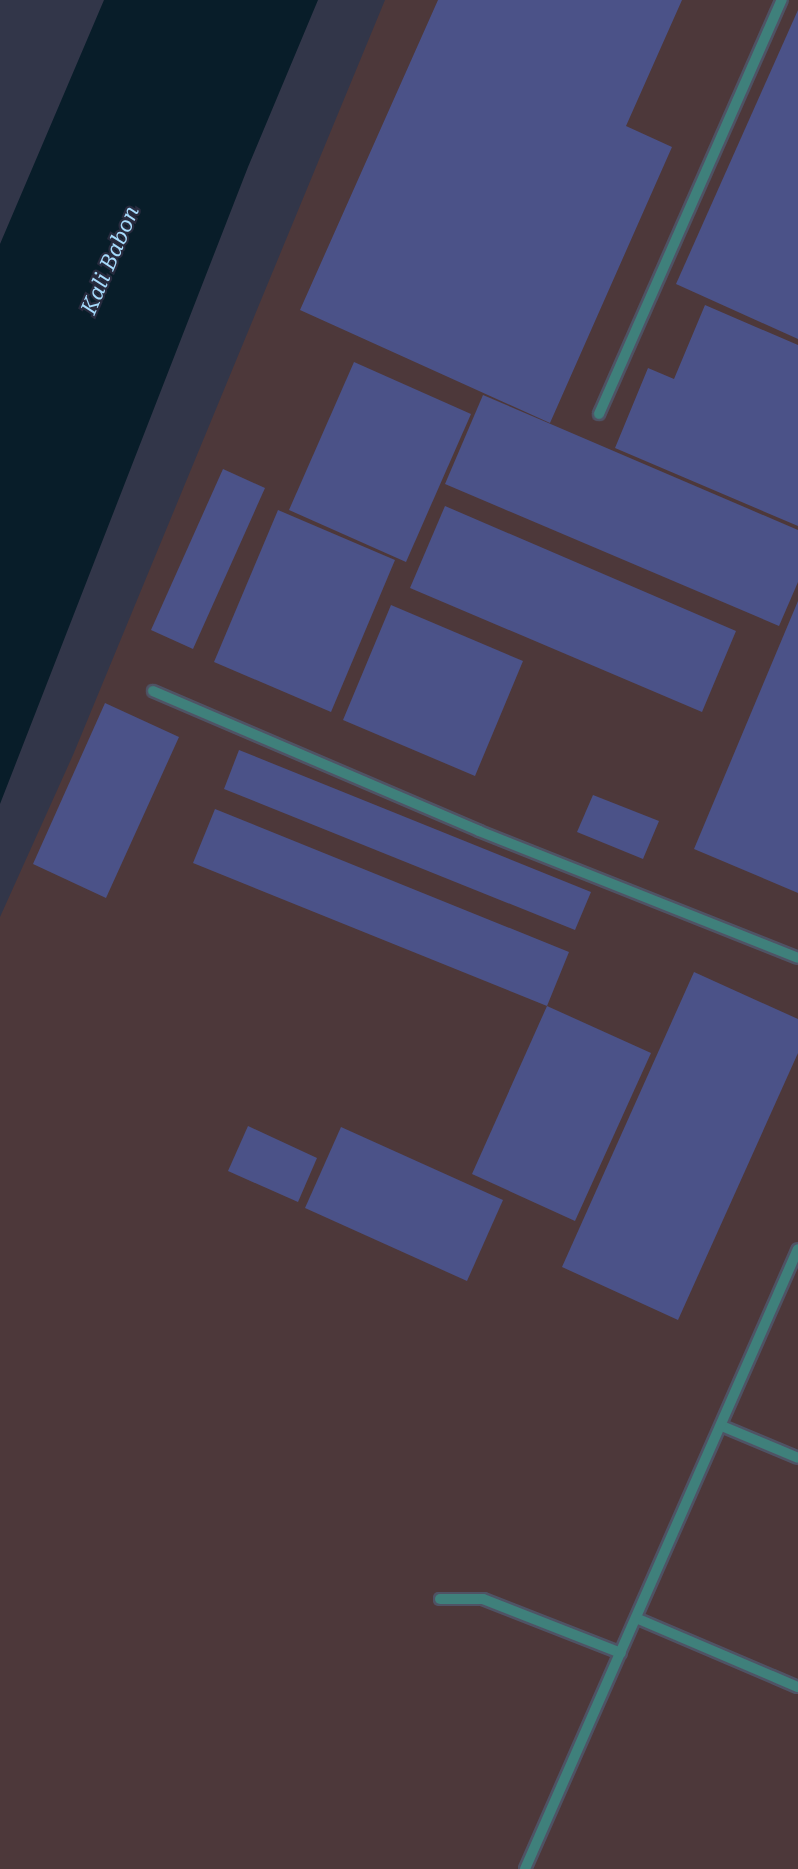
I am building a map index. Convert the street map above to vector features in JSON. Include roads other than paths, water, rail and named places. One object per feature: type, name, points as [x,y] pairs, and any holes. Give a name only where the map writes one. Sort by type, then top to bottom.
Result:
[{"type":"lane","points":[[599,414],[782,0]]},
{"type":"lane","points":[[153,691],[479,831],[798,958]]},
{"type":"lane","points":[[525,1869],[798,1249]]},
{"type":"lane","points":[[722,1426],[798,1458]]},
{"type":"lane","points":[[440,1599],[483,1599],[621,1653]]},
{"type":"lane","points":[[636,1618],[798,1687]]},
{"type":"water","name":"Kali Babon","points":[[104,0],[318,0],[248,167],[0,804],[0,244]]}]
